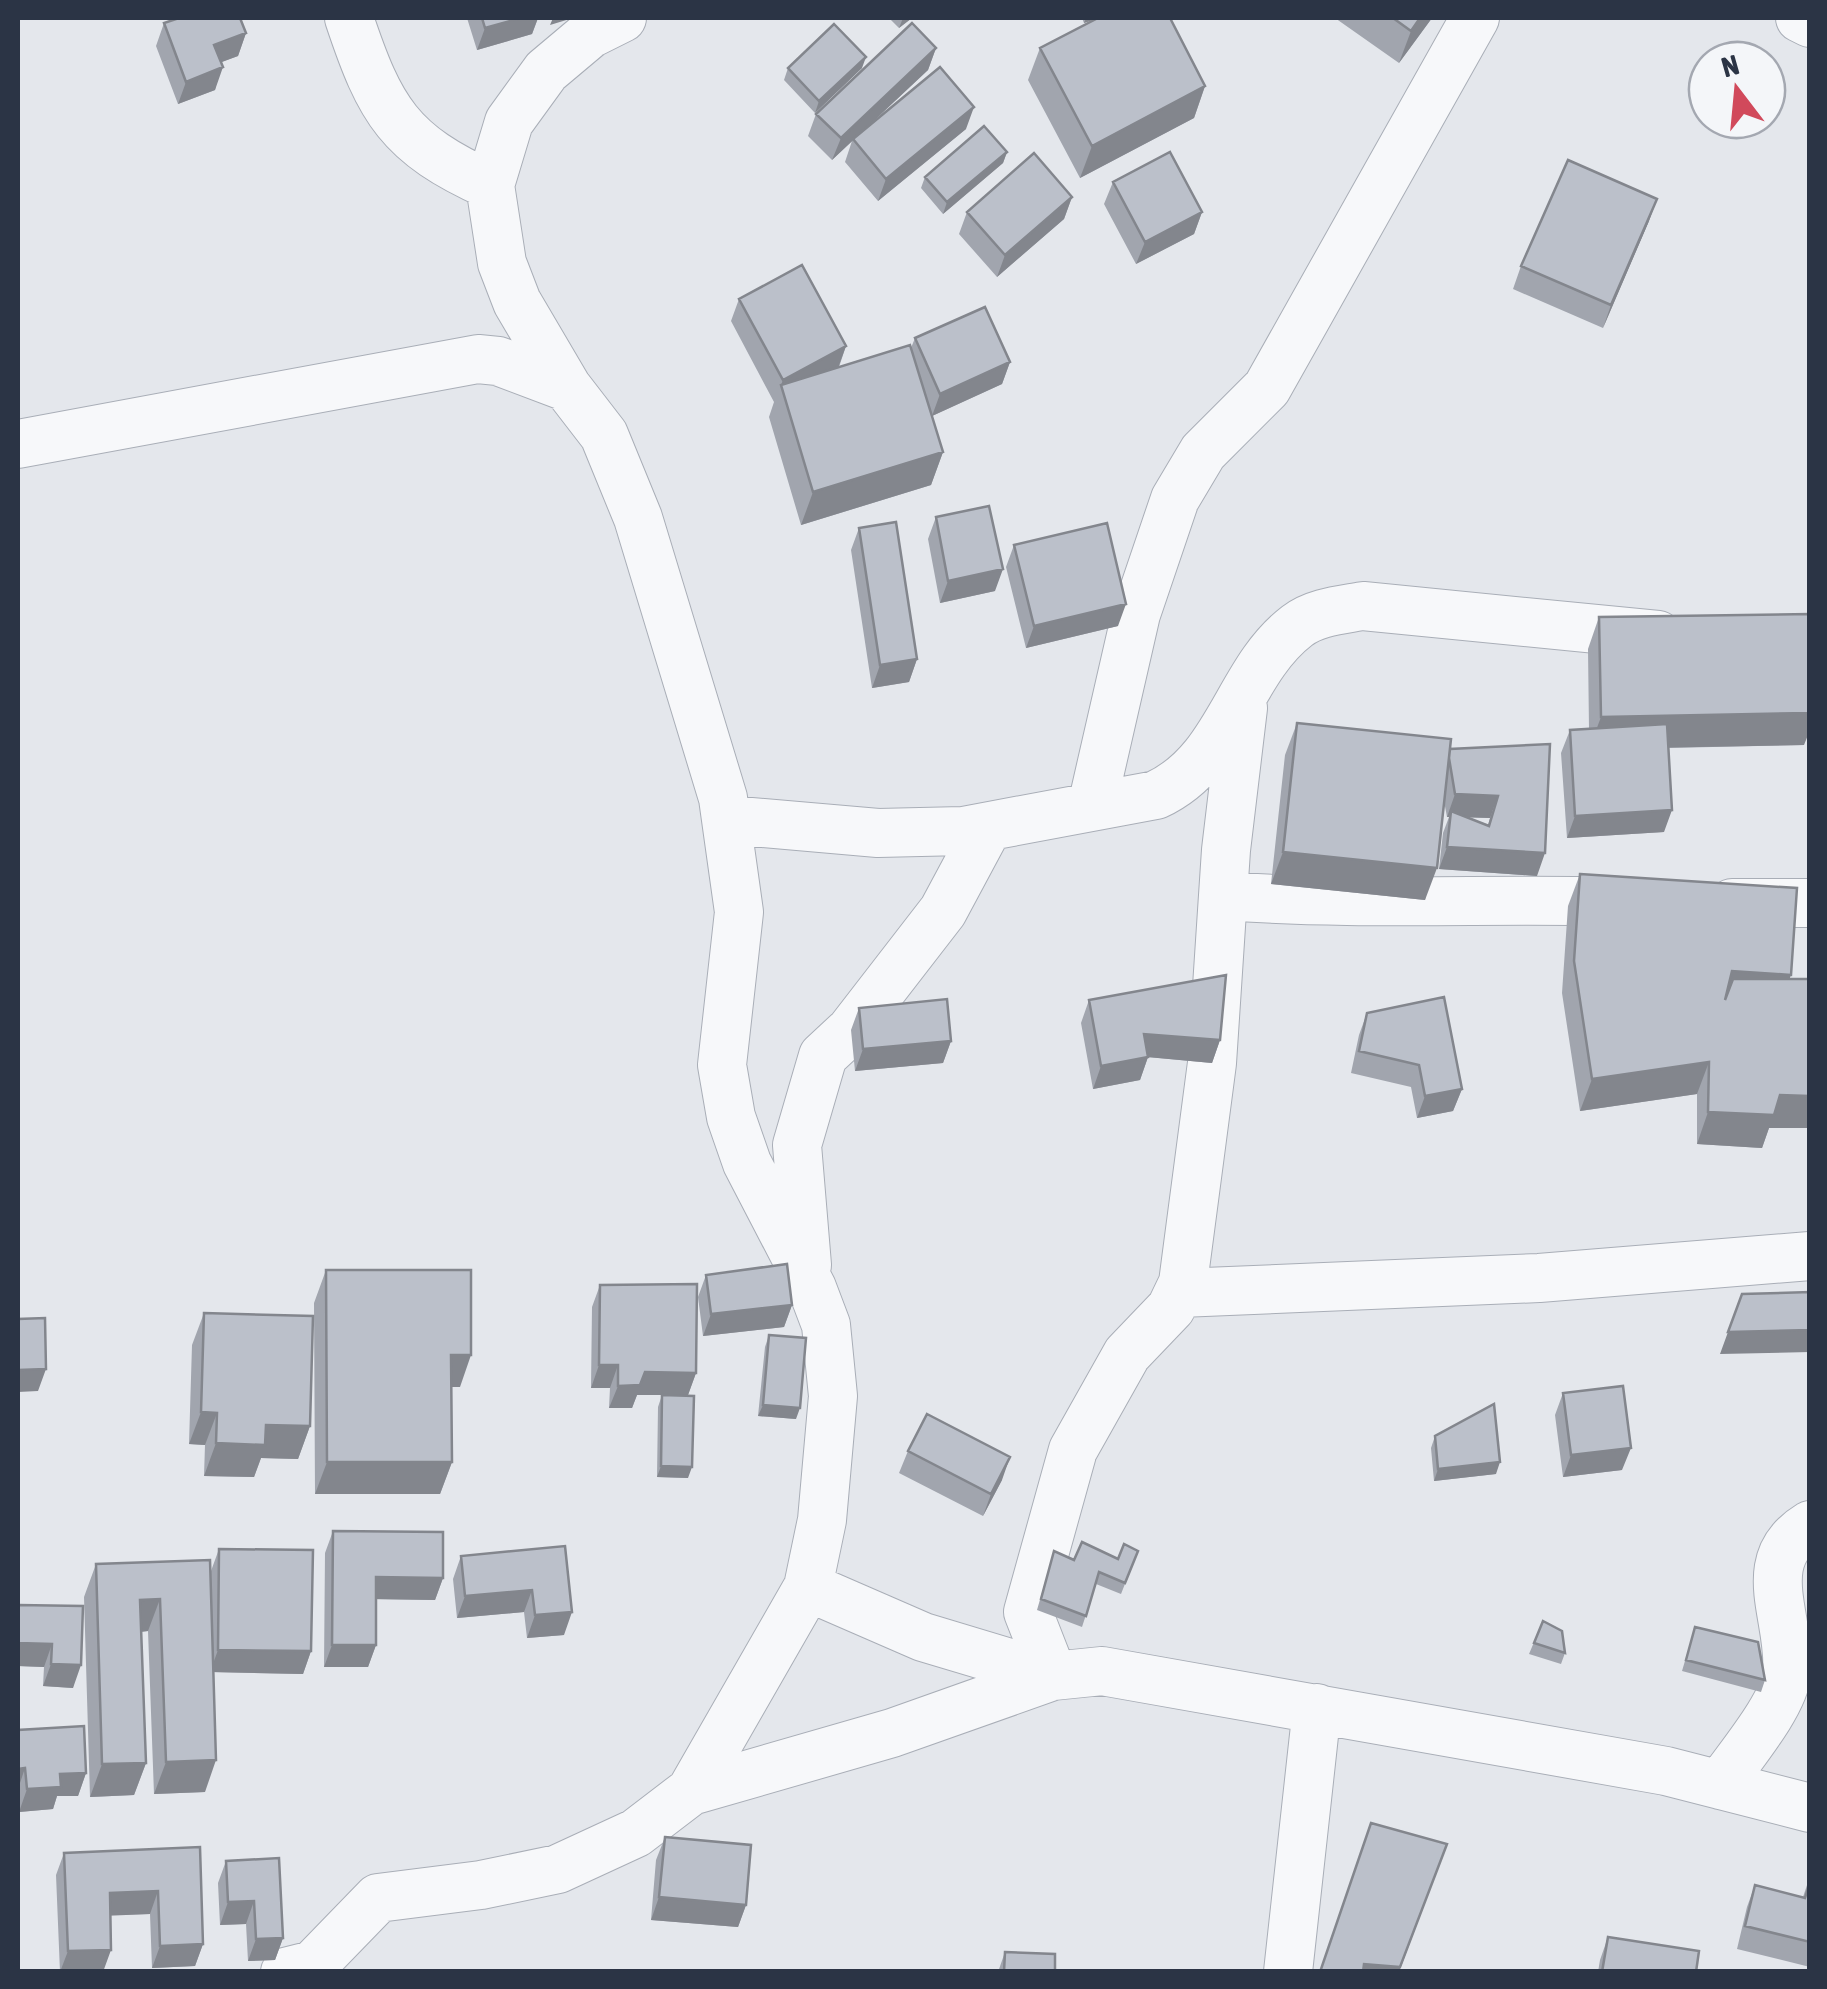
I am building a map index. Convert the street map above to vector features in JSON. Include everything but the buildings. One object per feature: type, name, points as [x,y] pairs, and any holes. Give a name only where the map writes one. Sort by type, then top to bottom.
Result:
[{"type":"street","points":[[349,18],[362,58],[400,130],[446,165],[490,185]]},
{"type":"street","points":[[622,18],[590,34],[546,72],[509,122],[490,185],[502,263],[510,286],[567,386],[604,435],[638,518],[728,820],[739,912],[722,1066],[731,1117],[747,1163],[808,1279],[826,1325],[833,1396],[822,1520],[808,1587],[691,1791]]},
{"type":"street","points":[[1092,806],[1136,614],[1175,498],[1203,452],[1267,388],[1475,18]]},
{"type":"street","points":[[1800,18],[1810,22]]},
{"type":"street","points":[[18,444],[478,359],[498,361],[567,386]]},
{"type":"street","points":[[728,820],[878,833],[988,827],[1156,795],[1181,784],[1200,765],[1278,645],[1298,625],[1324,614],[1363,606],[1698,638]]},
{"type":"street","points":[[1053,1676],[1028,1612],[1073,1450],[1127,1354],[1180,1294],[1212,1062],[1244,698]]},
{"type":"street","points":[[808,1279],[797,1145],[823,1056],[851,1030],[943,911],[988,827]]},
{"type":"street","points":[[1224,896],[1320,903],[1517,898],[1810,903]]},
{"type":"street","points":[[1180,1294],[1539,1278],[1810,1256]]},
{"type":"street","points":[[1720,1784],[1776,1701],[1787,1674],[1778,1560],[1791,1536],[1810,1524]]},
{"type":"street","points":[[808,1587],[924,1637],[1053,1676]]},
{"type":"street","points":[[285,1972],[313,1964],[378,1898],[482,1885],[558,1869],[636,1833],[691,1791],[892,1733],[1053,1676],[1102,1671],[1317,1708],[1666,1771],[1810,1808]]},
{"type":"street","points":[[1288,1972],[1317,1708]]}]
